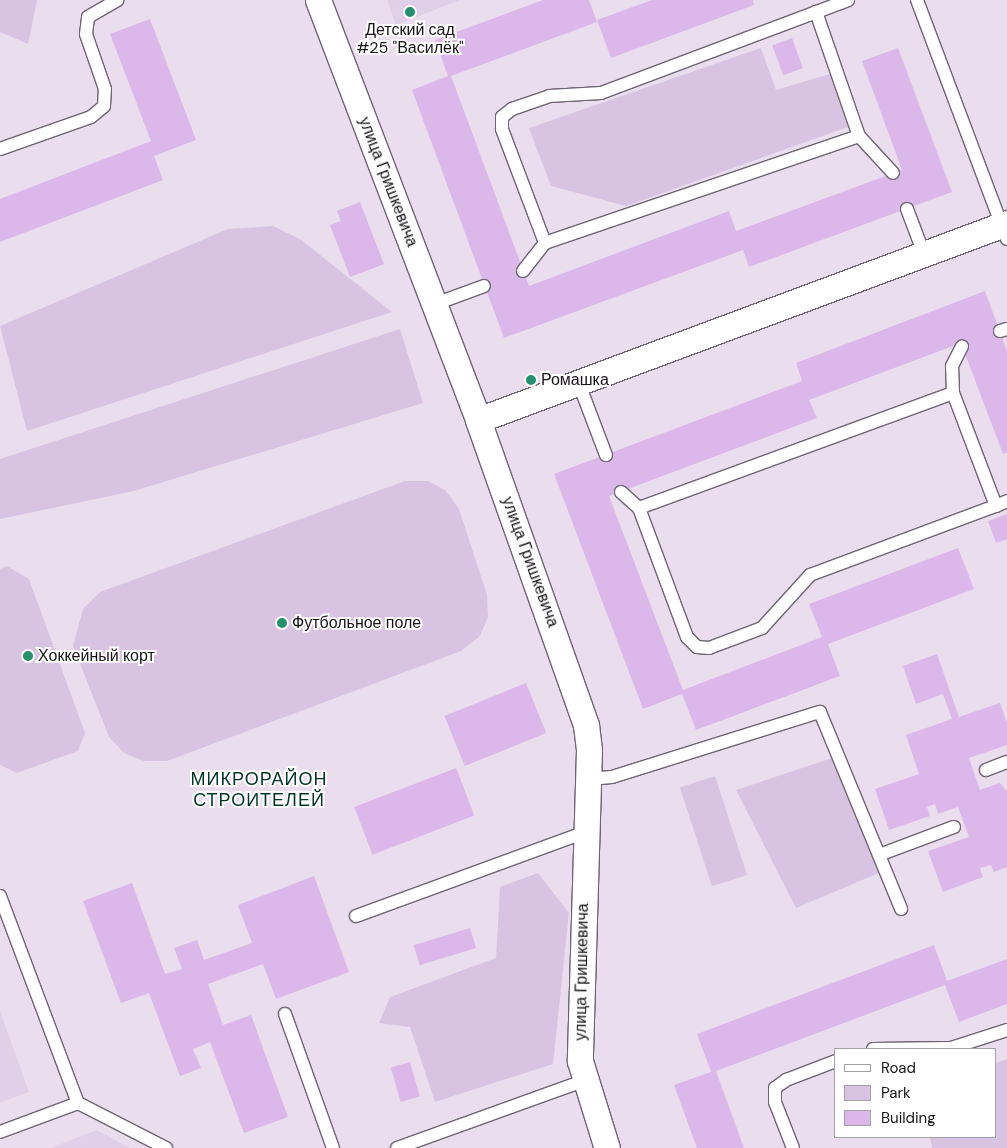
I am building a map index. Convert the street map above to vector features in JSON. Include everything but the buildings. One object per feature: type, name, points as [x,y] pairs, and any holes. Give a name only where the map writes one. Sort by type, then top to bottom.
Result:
[{"type":"street","name":"улица Гришкевича","points":[[318,0],[478,420],[573,678],[586,725],[588,779],[580,1036],[584,1081],[607,1148]]},
{"type":"street","points":[[478,420],[924,254],[1005,229]]},
{"type":"lane","points":[[0,149],[91,117],[104,106],[105,89],[86,34],[88,17],[117,0]]},
{"type":"lane","points":[[545,243],[502,129],[502,117],[543,98],[601,93],[848,0]]},
{"type":"lane","points":[[917,0],[1005,229]]},
{"type":"lane","points":[[816,12],[859,136],[893,172]]},
{"type":"lane","points":[[523,271],[545,243],[859,136]]},
{"type":"lane","points":[[907,209],[924,254]]},
{"type":"lane","points":[[435,304],[484,286]]},
{"type":"lane","points":[[621,492],[640,508],[687,637],[697,647],[709,648],[762,628],[810,575],[1001,504],[953,393],[952,366],[962,346]]},
{"type":"lane","points":[[579,384],[606,455]]},
{"type":"lane","points":[[640,508],[953,393]]},
{"type":"lane","points":[[588,779],[612,777],[820,712],[901,910]]},
{"type":"lane","points":[[986,770],[1007,762]]},
{"type":"lane","points":[[879,855],[954,827]]},
{"type":"lane","points":[[356,916],[585,832]]},
{"type":"lane","points":[[0,896],[78,1103],[166,1148]]},
{"type":"lane","points":[[284,1014],[333,1148]]},
{"type":"lane","points":[[951,1048],[1007,1030]]},
{"type":"lane","points":[[793,1148],[775,1102],[776,1088],[786,1080],[834,1062]]},
{"type":"lane","points":[[397,1148],[584,1081]]},
{"type":"lane","points":[[0,1132],[78,1103]]},
{"type":"shaded area","name":"Детский сад #25 \"Василёк\"","points":[[387,0],[460,0],[396,25]]},
{"type":"shaded area","points":[[0,1011],[29,1092],[0,1103]]},
{"type":"shaded area","points":[[97,1130],[130,1148],[51,1148]]},
{"type":"green space","points":[[0,0],[37,0],[28,44],[0,32]]},
{"type":"green space","points":[[761,48],[776,90],[830,74],[848,127],[626,206],[551,186],[529,128]]},
{"type":"green space","points":[[273,226],[300,239],[392,312],[27,431],[0,326],[228,229]]},
{"type":"green space","points":[[400,329],[423,403],[134,491],[0,519],[0,459]]},
{"type":"green space","name":"Футбольное поле","points":[[405,481],[428,481],[445,490],[459,509],[487,595],[488,617],[480,636],[461,651],[167,761],[144,761],[124,753],[109,737],[73,646],[83,609],[100,592]]},
{"type":"green space","name":"Хоккейный корт","points":[[7,566],[29,579],[85,733],[78,751],[17,773],[0,765],[0,569]]},
{"type":"green space","points":[[838,756],[886,870],[796,908],[736,790]]},
{"type":"green space","points":[[715,776],[747,875],[712,886],[680,787]]},
{"type":"green space","points":[[538,873],[569,913],[553,1064],[435,1102],[410,1027],[379,1023],[390,997],[496,958],[500,887]]},
{"type":"green space","points":[[1007,1059],[1007,1148],[932,1148],[930,1138],[997,1138],[997,1063]]},
{"type":"place","name":"Детский сад #25 \"Василёк\"","points":[[410,12]]},
{"type":"place","name":"Ромашка","points":[[531,380]]},
{"type":"place","name":"Футбольное поле","points":[[282,623]]},
{"type":"place","name":"Хоккейный корт","points":[[28,656]]},
{"type":"district","name":"МИКРОРАЙОН СТРОИТЕЛЕЙ","points":[[259,790]]}]
